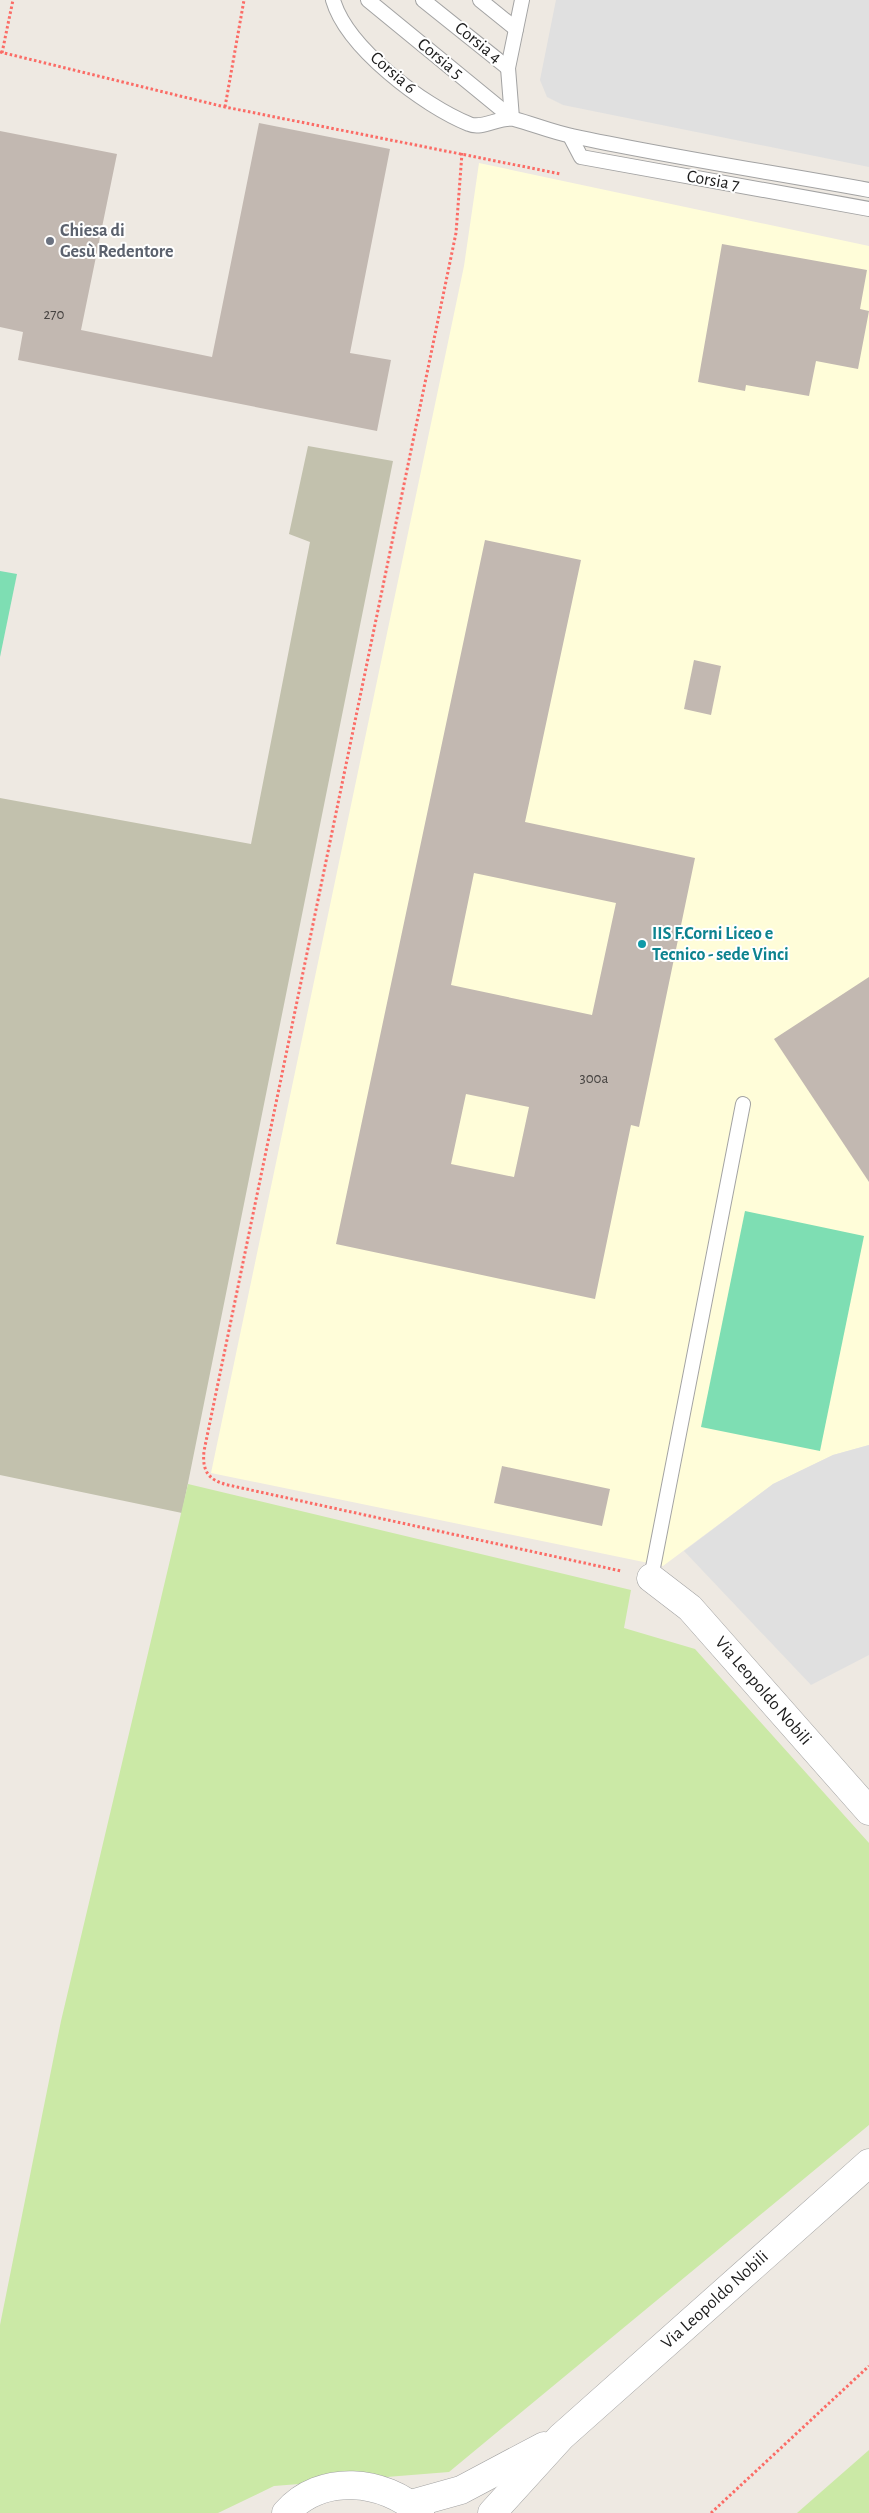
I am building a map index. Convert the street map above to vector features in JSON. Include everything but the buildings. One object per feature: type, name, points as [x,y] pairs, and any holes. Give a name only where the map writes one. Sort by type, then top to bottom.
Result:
[{"type":"street","name":"Via Leopoldo Nobili","points":[[651,1578],[690,1608],[869,1811]]},
{"type":"street","name":"Via Leopoldo Nobili","points":[[492,2513],[561,2437],[869,2163]]},
{"type":"street","name":"Via Leopoldo Nobili","points":[[416,2508],[461,2490],[561,2437]]},
{"type":"street","points":[[286,2513],[303,2498],[339,2486],[376,2488],[394,2494],[416,2508]]},
{"type":"lane","name":"Corsia 6","points":[[333,0],[339,17],[354,38],[402,84],[427,102],[472,126],[512,118]]},
{"type":"lane","name":"Corsia 5","points":[[368,0],[512,118]]},
{"type":"lane","name":"Corsia 4","points":[[423,0],[508,68]]},
{"type":"lane","points":[[480,0],[516,29]]},
{"type":"lane","points":[[522,0],[508,68],[512,118],[570,136],[869,190]]},
{"type":"lane","name":"Corsia 7","points":[[570,136],[581,157],[869,209]]},
{"type":"lane","points":[[651,1578],[743,1104]]},
{"type":"path","points":[[13,0],[1,52],[225,107],[568,175]]},
{"type":"path","points":[[225,107],[244,0]]},
{"type":"path","points":[[462,153],[456,234],[204,1451],[204,1467],[211,1479],[228,1485],[651,1578]]},
{"type":"path","points":[[711,2513],[869,2366]]},
{"type":"shaded area","points":[[556,0],[869,0],[869,167],[563,105],[547,97],[540,80]]},
{"type":"shaded area","points":[[479,163],[869,246],[869,1445],[833,1455],[773,1484],[663,1566],[211,1473],[464,266]]},
{"type":"shaded area","points":[[308,446],[393,461],[182,1513],[0,1475],[0,798],[251,844],[310,542],[289,534]]},
{"type":"shaded area","points":[[869,1445],[869,1655],[811,1685],[684,1551],[773,1484],[833,1455]]},
{"type":"green space","points":[[0,571],[17,574],[0,657]]},
{"type":"green space","points":[[745,1211],[864,1236],[820,1451],[701,1427]]},
{"type":"green space","points":[[188,1484],[631,1590],[624,1628],[695,1649],[869,1843],[869,2125],[449,2472],[274,2486],[218,2513],[0,2513],[0,2325],[61,2021]]},
{"type":"green space","points":[[869,2450],[869,2513],[797,2513]]},
{"type":"place","name":"Chiesa di Gesù Redentore","points":[[50,241]]},
{"type":"place","name":"IIS F.Corni Liceo e Tecnico - sede Vinci","points":[[642,944]]}]
